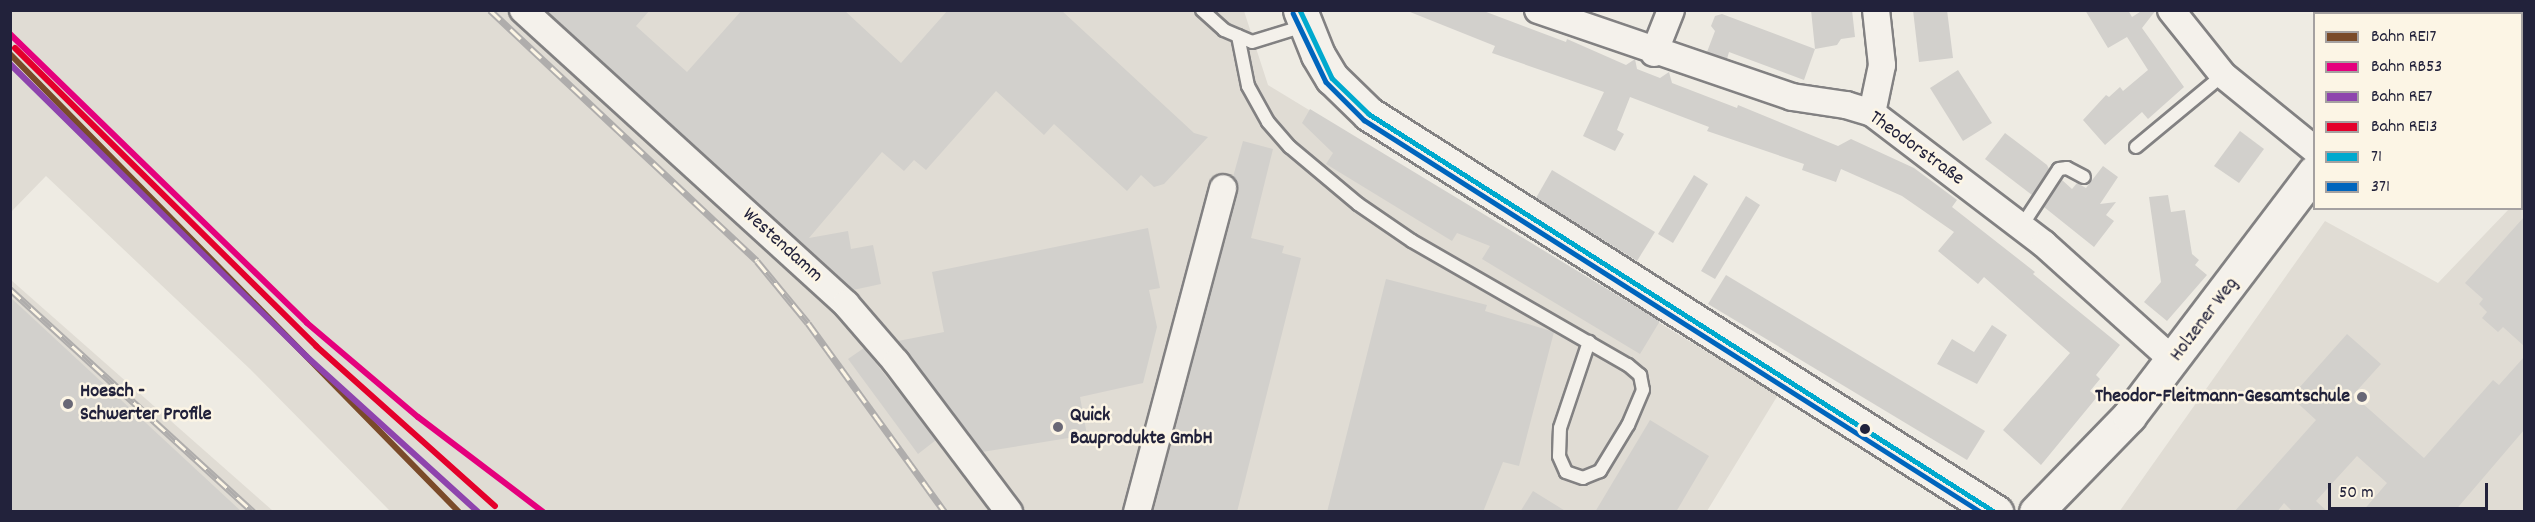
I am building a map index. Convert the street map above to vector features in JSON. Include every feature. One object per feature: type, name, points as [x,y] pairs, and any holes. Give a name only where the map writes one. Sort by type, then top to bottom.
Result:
[{"type":"street","name":"Westendamm","points":[[523,10],[846,304],[897,362],[1009,512]]},
{"type":"street","name":"Theodorstraße","points":[[1538,10],[1654,53],[1792,97],[1846,105],[1872,113],[2021,227],[2174,361]]},
{"type":"street","points":[[1654,53],[1671,10]]},
{"type":"street","points":[[1872,113],[1882,65],[1876,10]]},
{"type":"street","points":[[2171,10],[2223,75],[2313,148]]},
{"type":"street","points":[[1302,18],[1318,56],[1346,93],[1369,114],[1511,207],[1856,420],[1996,512]]},
{"type":"street","name":"Holzener Weg","points":[[2036,512],[2129,416],[2174,361],[2313,173]]},
{"type":"street","points":[[1137,512],[1223,188]]},
{"type":"lane","points":[[1202,10],[1224,30],[1252,42],[1302,18]]},
{"type":"lane","points":[[1238,36],[1248,86],[1268,122],[1290,147],[1358,204],[1412,241],[1628,364],[1640,375],[1643,390],[1628,425],[1600,471],[1583,478],[1566,472],[1559,456],[1560,428],[1589,342]]},
{"type":"lane","points":[[2136,147],[2223,75]]},
{"type":"lane","points":[[2021,227],[2059,169],[2067,168],[2084,177]]},
{"type":"shaded area","points":[[11,11],[514,11],[839,309],[998,511],[390,511],[250,369],[46,176],[11,212]]},
{"type":"shaded area","points":[[531,11],[1244,11],[1268,85],[1778,395],[1707,511],[1020,511],[893,344]]},
{"type":"shaded area","name":"Theodor-Fleitmann-Gesamtschule","points":[[2524,192],[2524,511],[2119,512],[2325,221],[2438,283],[2508,210],[2523,210]]},
{"type":"shaded area","name":"Hoesch - Schwerter Profile","points":[[11,280],[273,511],[11,511]]},
{"type":"building","points":[[546,10],[650,10],[636,26],[687,72],[742,10],[844,10],[901,63],[948,10],[1061,10],[1194,133],[1208,137],[1164,184],[1154,187],[1141,175],[1127,191],[1054,124],[1044,135],[996,91],[926,170],[914,160],[904,171],[882,152],[809,238],[848,231],[851,249],[873,245],[881,284],[853,290]]},
{"type":"building","points":[[1405,10],[1481,10],[1566,42],[1567,39],[1626,65],[1635,59],[1637,69],[1660,78],[1669,72],[1672,83],[1737,108],[1738,105],[1838,146],[1851,139],[1914,168],[1957,200],[1952,207],[2035,272],[2033,274],[2120,345],[2096,375],[2100,379],[2090,391],[2097,397],[2041,465],[2003,430],[2070,353],[1984,277],[1978,284],[1938,251],[1954,232],[1902,196],[1841,169],[1836,182],[1802,170],[1804,164],[1707,131],[1709,127],[1630,97],[1617,130],[1624,134],[1615,151],[1583,136],[1604,92],[1492,53],[1495,46]]},
{"type":"building","points":[[1811,10],[1852,10],[1855,37],[1841,39],[1837,45],[1815,49]]},
{"type":"building","points":[[1913,10],[1947,10],[1953,58],[1919,62]]},
{"type":"building","points":[[2085,10],[2128,10],[2132,17],[2143,10],[2156,10],[2142,28],[2184,87],[2148,119],[2142,112],[2105,145],[2083,120],[2106,95],[2109,97],[2120,87],[2123,91],[2148,70],[2127,37],[2108,48]]},
{"type":"building","points":[[1722,14],[1815,49],[1804,80],[1729,52],[1727,59],[1707,52],[1715,31],[1711,26],[1715,16]]},
{"type":"building","points":[[1958,70],[1992,123],[1963,141],[1930,88]]},
{"type":"building","points":[[1310,109],[1660,321],[1640,354],[1482,259],[1490,246],[1457,233],[1452,241],[1326,164],[1333,153],[1302,123]]},
{"type":"building","points":[[2240,131],[2264,149],[2239,183],[2214,166]]},
{"type":"building","points":[[2005,133],[2047,165],[2049,169],[2032,195],[1985,159]]},
{"type":"building","points":[[1243,141],[1273,149],[1251,238],[1284,246],[1282,253],[1301,258],[1237,512],[1153,512],[1238,192],[1233,177]]},
{"type":"building","points":[[2103,166],[2118,177],[2100,204],[2116,202],[2106,215],[2114,221],[2094,247],[2044,207],[2062,180],[2072,189],[2077,183],[2086,188]]},
{"type":"building","points":[[1552,170],[1655,232],[1637,261],[1536,198]]},
{"type":"building","points":[[1694,175],[1708,184],[1673,243],[1658,234]]},
{"type":"building","points":[[2168,195],[2171,212],[2185,210],[2192,254],[2199,260],[2195,265],[2207,275],[2167,321],[2144,302],[2161,282],[2149,197]]},
{"type":"building","points":[[1746,196],[1760,205],[1715,279],[1701,271]]},
{"type":"building","points":[[2524,217],[2524,346],[2503,327],[2498,332],[2482,318],[2487,312],[2479,304],[2483,299],[2465,283]]},
{"type":"building","points":[[1148,228],[1160,288],[1149,290],[1157,327],[1143,383],[1080,397],[1087,435],[982,452],[898,341],[944,332],[932,272]]},
{"type":"building","points":[[1726,275],[1985,431],[1967,460],[1708,304]]},
{"type":"building","points":[[1386,279],[1487,305],[1485,311],[1554,332],[1519,466],[1503,462],[1483,512],[1327,512]]},
{"type":"building","name":"Hoesch - Schwerter Profile","points":[[10,297],[242,512],[10,512]]},
{"type":"building","points":[[1992,325],[2007,335],[1977,384],[1937,364],[1952,339],[1974,352]]},
{"type":"building","points":[[2347,334],[2381,364],[2353,395],[2424,458],[2493,380],[2499,385],[2524,357],[2524,430],[2454,512],[2362,512],[2387,483],[2357,456],[2316,501],[2328,512],[2293,512],[2284,503],[2277,512],[2234,512],[2316,420],[2291,397]]},
{"type":"building","points":[[864,348],[936,440],[918,454],[848,359]]},
{"type":"building","points":[[1650,420],[1709,456],[1676,512],[1595,512]]},
{"type":"building","points":[[1533,491],[1567,512],[1520,512]]},
{"type":"railway","points":[[490,10],[757,261],[808,323],[945,512]]},
{"type":"railway","points":[[10,289],[253,512]]},
{"type":"rail line","name":"RB53","points":[[10,34],[307,323],[418,417],[543,512]]},
{"type":"rail line","name":"RE13","points":[[15,48],[316,346],[495,506]]},
{"type":"rail line","name":"RE17","points":[[10,54],[459,512]]},
{"type":"rail line","name":"RE7","points":[[10,64],[306,356],[478,512]]},
{"type":"transit line","name":"71","points":[[1300,10],[1332,78],[1369,114],[1995,512]]},
{"type":"transit line","name":"371","points":[[1293,13],[1326,82],[1364,120],[1981,512]]},
{"type":"place","name":"Theodor-Fleitmann-Gesamtschule","points":[[2362,397]]},
{"type":"place","name":"Hoesch - Schwerter Profile","points":[[68,404]]},
{"type":"place","name":"Quick Bauprodukte GmbH","points":[[1058,427]]}]
